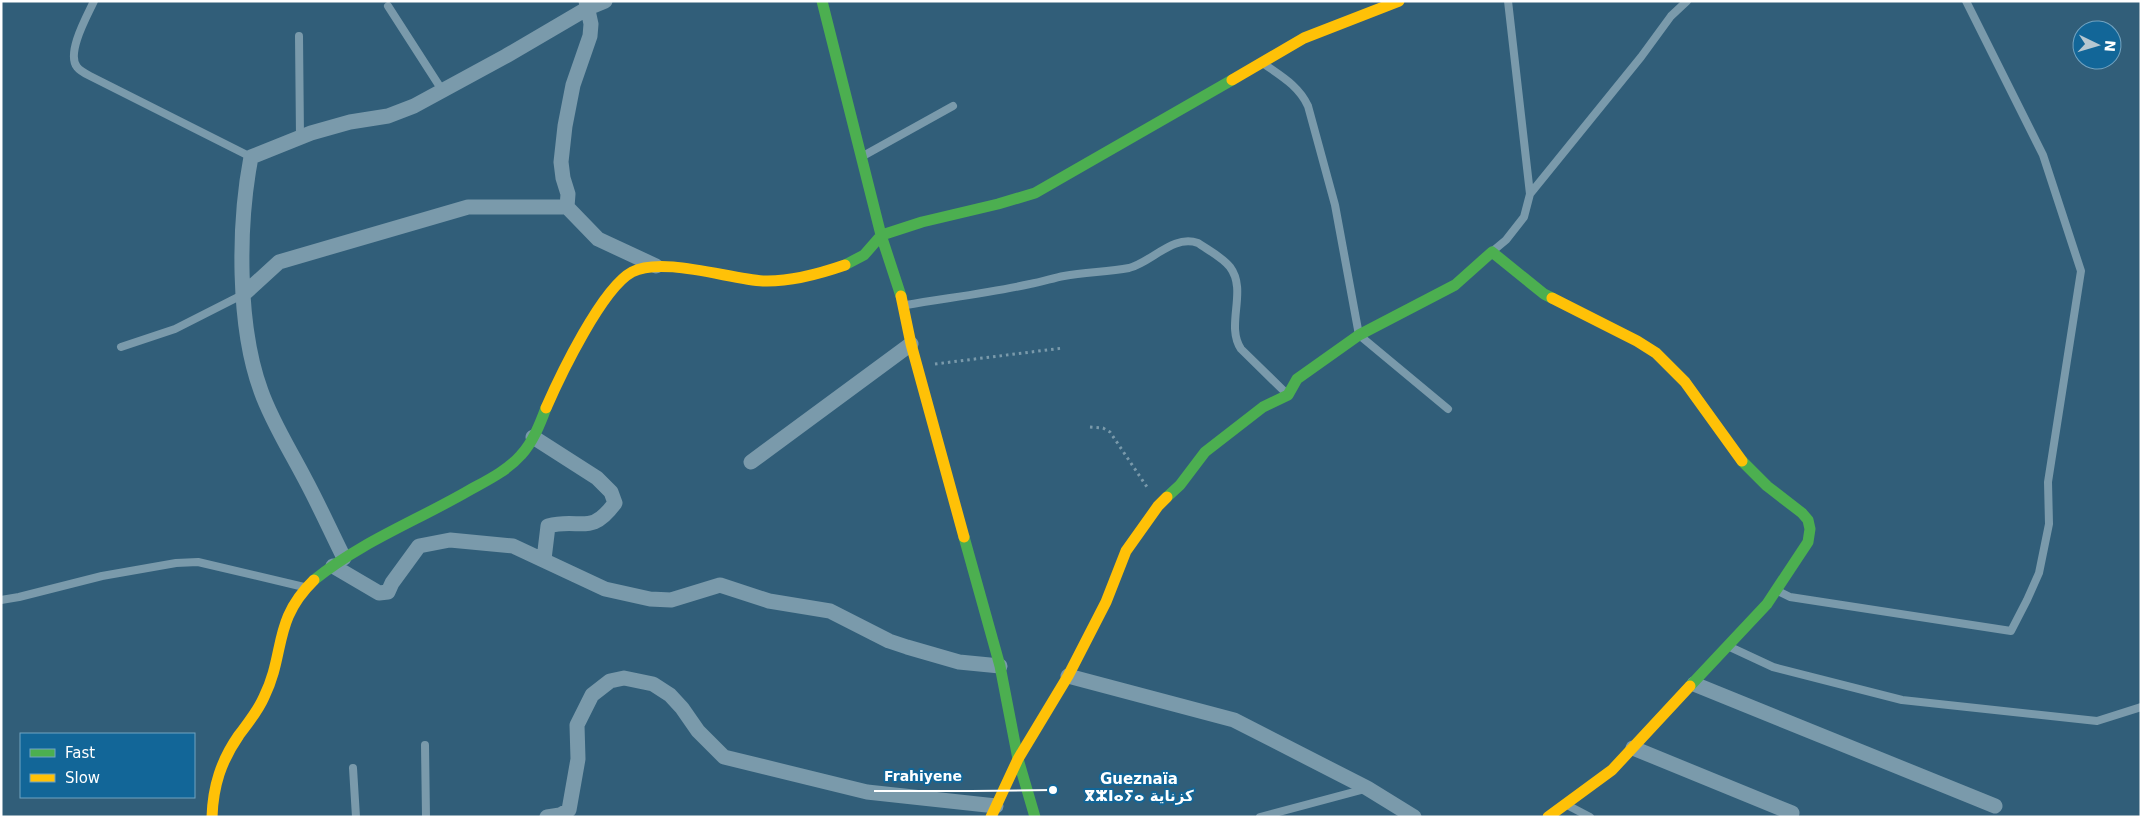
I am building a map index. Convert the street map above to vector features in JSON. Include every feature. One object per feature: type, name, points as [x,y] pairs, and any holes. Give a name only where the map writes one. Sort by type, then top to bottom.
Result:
[{"type":"street","points":[[605,1],[587,5],[414,106],[388,116],[350,122],[300,137],[250,157],[244,199],[244,294],[247,345],[261,391],[339,562],[379,593],[388,592],[392,583],[419,546],[450,540],[513,546],[605,589],[650,599],[671,600],[720,584],[769,601],[830,612],[889,641],[907,647],[959,662],[1000,666]]},
{"type":"street","points":[[822,1],[881,235],[904,306],[911,344],[1000,666],[1018,759],[1035,817]]},
{"type":"street","points":[[212,817],[216,782],[223,760],[264,699],[283,625],[293,604],[306,588],[339,562],[386,534],[430,513],[496,475],[520,456],[533,437],[563,370],[599,309],[620,282],[633,270],[656,266],[710,272],[749,280],[773,281],[797,278],[849,264],[864,257],[881,235],[937,219],[1011,202],[1035,193],[1304,38],[1399,1]]},
{"type":"street","points":[[567,207],[568,194],[562,178],[561,162],[573,85],[590,36],[591,24],[587,5]]},
{"type":"street","points":[[244,294],[279,262],[468,207],[567,207],[598,239],[656,266]]},
{"type":"street","points":[[547,817],[560,815],[569,810],[578,760],[577,725],[592,695],[610,681],[624,678],[653,684],[670,696],[682,708],[698,732],[724,757],[867,792],[994,812],[1018,759],[1068,676],[1106,602],[1126,551],[1158,506],[1180,485],[1205,452],[1263,407],[1288,395],[1297,379],[1359,336],[1456,285],[1492,252],[1544,294],[1622,333],[1656,353],[1685,382],[1742,461],[1767,486],[1802,513],[1808,520],[1810,528],[1808,542],[1777,590],[1767,604],[1729,646],[1612,770],[1548,817]]},
{"type":"street","points":[[751,462],[911,344]]},
{"type":"street","points":[[533,437],[597,478],[612,492],[615,503],[604,518],[596,522],[575,525],[560,523],[548,526],[544,559]]},
{"type":"street","points":[[1068,676],[1234,720],[1367,788],[1414,817]]},
{"type":"street","points":[[1694,684],[1995,806]]},
{"type":"street","points":[[1633,748],[1792,814]]},
{"type":"lane","points":[[94,1],[77,40],[73,57],[77,68],[250,157]]},
{"type":"lane","points":[[1492,252],[1506,240],[1524,217],[1530,194],[1508,1]]},
{"type":"lane","points":[[1530,194],[1641,57],[1671,16],[1686,1]]},
{"type":"lane","points":[[1777,590],[1790,597],[2011,630],[2028,600],[2039,574],[2049,524],[2048,482],[2081,271],[2043,155],[1966,1]]},
{"type":"lane","points":[[388,6],[442,90]]},
{"type":"lane","points":[[299,36],[300,137]]},
{"type":"lane","points":[[1261,62],[1286,79],[1302,94],[1308,106],[1334,206],[1359,336],[1448,409]]},
{"type":"lane","points":[[861,157],[953,106]]},
{"type":"lane","points":[[904,306],[1032,284],[1063,276],[1129,268],[1180,242],[1193,241],[1230,266],[1238,298],[1235,330],[1236,341],[1241,349],[1288,395]]},
{"type":"lane","points":[[121,347],[175,329],[244,294]]},
{"type":"lane","points":[[1,600],[19,598],[102,576],[176,563],[198,562],[306,588]]},
{"type":"lane","points":[[1729,646],[1772,667],[1902,700],[2097,721],[2141,707]]},
{"type":"lane","points":[[425,745],[426,817]]},
{"type":"lane","points":[[353,768],[356,817]]},
{"type":"lane","points":[[1260,817],[1367,788]]},
{"type":"lane","points":[[1565,805],[1590,817]]},
{"type":"path","points":[[917,366],[1064,348]]},
{"type":"path","points":[[1090,427],[1103,428],[1110,432],[1158,506]]},
{"type":"traffic: fast","points":[[822,1],[881,235],[901,296]]},
{"type":"traffic: fast","points":[[845,265],[864,255],[885,234],[922,222],[1035,193],[1232,80]]},
{"type":"traffic: fast","points":[[1167,497],[1180,485],[1205,452],[1263,407],[1288,395],[1297,379],[1359,335],[1455,285],[1492,252],[1544,294],[1552,298]]},
{"type":"traffic: fast","points":[[314,580],[351,554],[448,502],[509,466],[529,444],[546,408]]},
{"type":"traffic: fast","points":[[1690,686],[1767,604],[1808,542],[1810,529],[1808,520],[1802,513],[1767,486],[1742,461]]},
{"type":"traffic: fast","points":[[964,537],[1000,666],[1018,759],[1035,817]]},
{"type":"traffic: slow","points":[[1232,80],[1304,38],[1399,1]]},
{"type":"traffic: slow","points":[[546,408],[571,355],[595,314],[620,281],[632,272],[660,266],[678,267],[749,279],[773,281],[804,277],[845,265]]},
{"type":"traffic: slow","points":[[901,296],[911,344],[964,537]]},
{"type":"traffic: slow","points":[[1552,298],[1637,341],[1656,353],[1685,382],[1742,461]]},
{"type":"traffic: slow","points":[[991,817],[1018,759],[1068,676],[1106,602],[1126,551],[1158,506],[1167,497]]},
{"type":"traffic: slow","points":[[212,817],[216,784],[227,754],[262,702],[271,681],[286,623],[301,595],[314,580]]},
{"type":"traffic: slow","points":[[1548,817],[1612,770],[1690,686]]},
{"type":"place","name":"Frahiyene","points":[[1053,790]]},
{"type":"district","name":"Gueznaïa ⴳⵣⵏⴰⵢⴰ كزناية","points":[[1139,788]]}]
